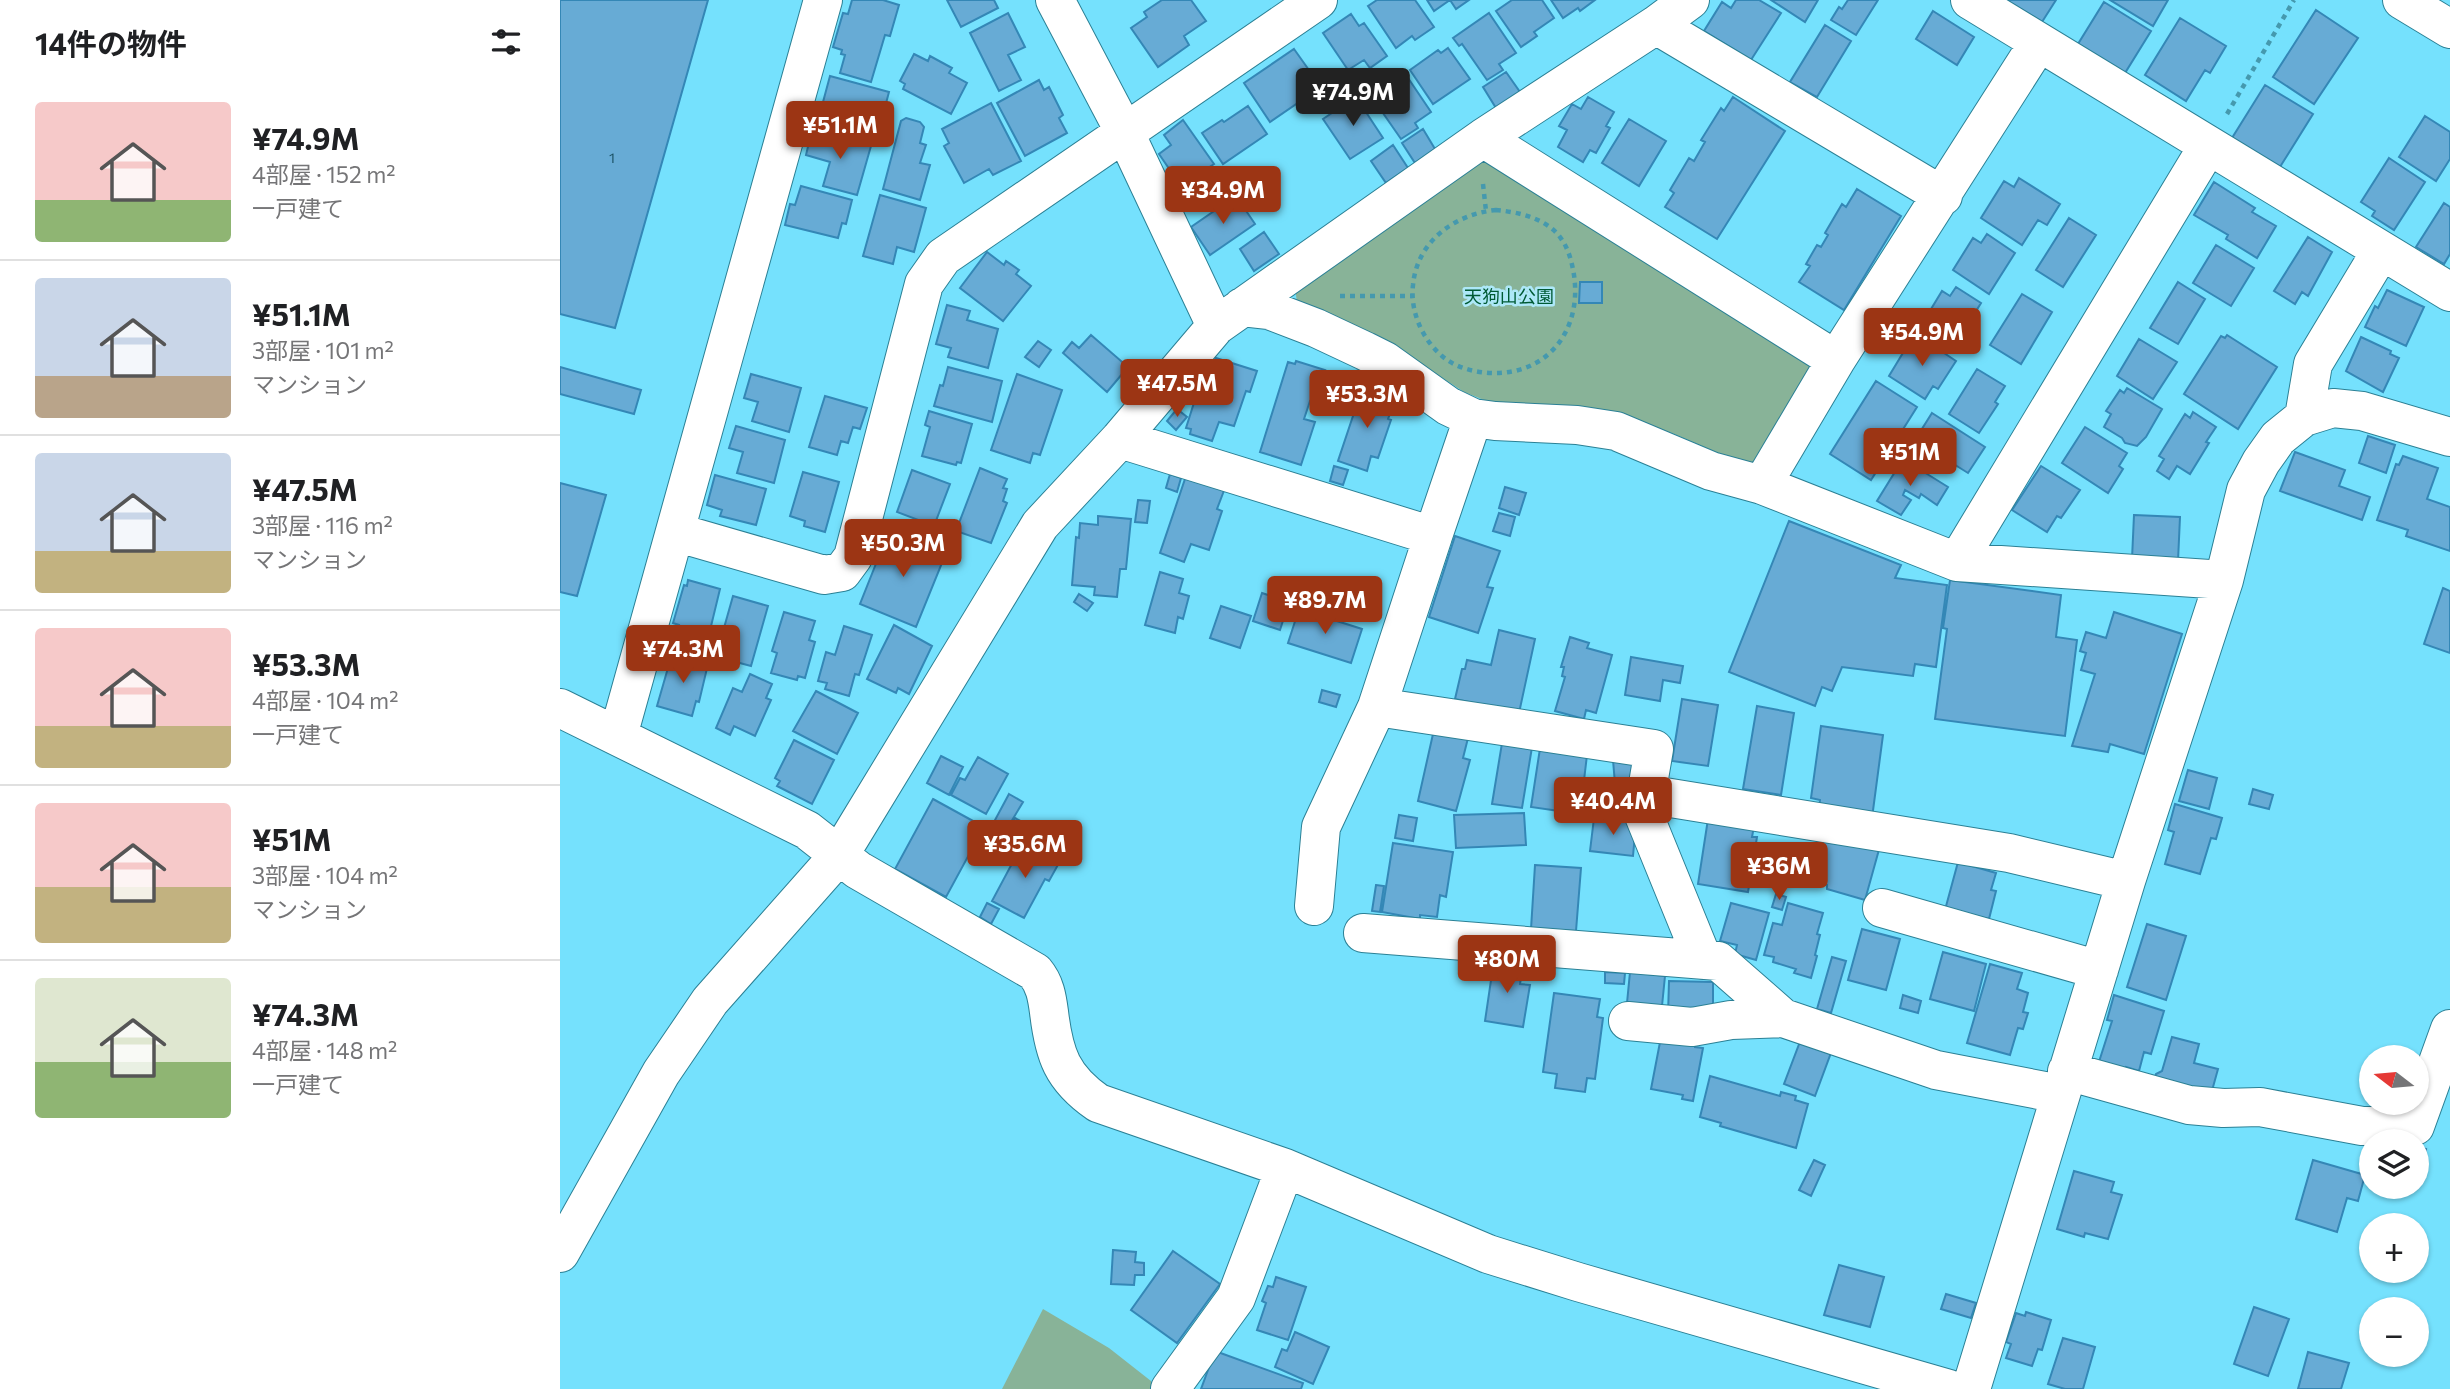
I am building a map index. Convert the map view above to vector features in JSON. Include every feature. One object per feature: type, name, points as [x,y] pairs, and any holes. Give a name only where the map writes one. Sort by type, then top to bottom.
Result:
[{"type":"street","points":[[618,736],[823,0]]},
{"type":"street","points":[[1055,0],[1125,133],[1229,316]]},
{"type":"street","points":[[675,532],[824,575],[842,572],[853,557],[924,284],[943,257],[1318,0]]},
{"type":"street","points":[[560,1254],[661,1073],[710,1001],[840,854],[1040,525],[1229,316],[1483,138],[1690,0]]},
{"type":"street","points":[[1970,0],[2450,292]]},
{"type":"street","points":[[2402,0],[2450,29]]},
{"type":"street","points":[[1656,25],[1942,196]]},
{"type":"street","points":[[1762,485],[1836,360],[2039,43]]},
{"type":"street","points":[[1483,138],[1836,360]]},
{"type":"street","points":[[1957,562],[2208,146]]},
{"type":"street","points":[[2304,417],[2313,364],[2381,251]]},
{"type":"street","points":[[1229,316],[1269,310],[1316,328],[1385,360],[1448,406],[1473,418],[1577,425],[1616,431],[1712,471],[1762,485],[1957,562],[2224,580]]},
{"type":"street","points":[[1971,1389],[2126,881],[2224,580],[2246,490],[2278,438],[2304,417],[2333,408],[2362,411],[2450,437]]},
{"type":"street","points":[[1314,906],[1321,827],[1377,707],[1473,418]]},
{"type":"street","points":[[1120,439],[1433,537]]},
{"type":"street","points":[[1377,707],[1654,749],[1643,813],[1703,960]]},
{"type":"street","points":[[560,708],[807,830],[858,870],[1035,972],[1042,980],[1054,1047],[1061,1065],[1081,1091],[1098,1103],[1285,1168],[1488,1254],[1949,1389]]},
{"type":"street","points":[[1646,794],[2009,853],[2126,881]]},
{"type":"street","points":[[1882,908],[2099,970]]},
{"type":"street","points":[[1363,933],[1717,961],[1783,1018]]},
{"type":"street","points":[[1628,1021],[1692,1027],[1731,1020],[1783,1018],[1936,1070],[2064,1082],[2189,1105],[2260,1107],[2362,1126],[2415,1126],[2450,1029]]},
{"type":"street","points":[[1170,1389],[1237,1298],[1285,1168]]},
{"type":"path","points":[[2208,146],[2294,0]]},
{"type":"path","points":[[1496,210],[1520,214],[1541,222],[1562,238],[1573,269],[1575,302],[1569,326],[1546,358],[1522,369],[1489,373],[1469,370],[1444,358],[1419,326],[1412,296],[1417,267],[1436,236],[1455,221],[1496,210]]},
{"type":"path","points":[[1329,296],[1412,296]]},
{"type":"green space","name":"天狗山公園","points":[[1485,161],[1811,358],[1814,375],[1760,463],[1748,466],[1672,433],[1628,419],[1489,402],[1464,392],[1395,347],[1297,304],[1295,285],[1474,164]]},
{"type":"green space","points":[[1043,1309],[1109,1348],[1151,1381],[1152,1389],[1002,1389]]},
{"type":"building","points":[[560,0],[708,0],[615,328],[560,314]]},
{"type":"building","points":[[852,0],[883,0],[899,5],[890,36],[885,35],[871,82],[840,73],[845,55],[841,54],[842,50],[833,47],[843,13],[848,14]]},
{"type":"building","points":[[947,0],[994,0],[998,8],[961,27]]},
{"type":"building","points":[[1162,0],[1191,0],[1206,21],[1184,36],[1189,45],[1158,67],[1131,28],[1147,17],[1144,12]]},
{"type":"building","points":[[1377,0],[1415,0],[1434,27],[1415,40],[1412,36],[1396,48],[1368,6]]},
{"type":"building","points":[[1427,0],[1450,0],[1434,11]]},
{"type":"building","points":[[1450,0],[1469,0],[1456,9]]},
{"type":"building","points":[[1512,0],[1542,0],[1554,18],[1534,32],[1537,36],[1521,47],[1496,11]]},
{"type":"building","points":[[1551,0],[1595,0],[1580,11],[1578,8],[1563,18]]},
{"type":"building","points":[[1736,0],[1759,0],[1781,13],[1751,60],[1704,31],[1722,2],[1731,8]]},
{"type":"building","points":[[1771,0],[1818,0],[1805,22]]},
{"type":"building","points":[[1848,0],[1878,0],[1856,35],[1831,20],[1839,7],[1842,9]]},
{"type":"building","points":[[2006,0],[2056,0],[2042,22]]},
{"type":"building","points":[[2110,0],[2168,0],[2153,26]]},
{"type":"building","points":[[2104,2],[2151,31],[2125,73],[2078,44]]},
{"type":"building","points":[[2316,10],[2358,38],[2314,104],[2273,77]]},
{"type":"building","points":[[1933,11],[1974,37],[1957,65],[1916,39]]},
{"type":"building","points":[[1008,13],[1025,47],[1008,55],[1021,80],[999,91],[970,33]]},
{"type":"building","points":[[1489,13],[1516,53],[1499,64],[1503,70],[1487,80],[1462,44],[1459,46],[1453,38]]},
{"type":"building","points":[[1351,14],[1359,26],[1364,23],[1387,56],[1370,68],[1364,60],[1348,70],[1323,33]]},
{"type":"building","points":[[2180,18],[2226,46],[2210,73],[2205,70],[2186,101],[2145,75]]},
{"type":"building","points":[[1825,25],[1851,41],[1817,97],[1790,82]]},
{"type":"building","points":[[1448,48],[1470,79],[1433,104],[1410,70],[1438,50],[1441,53]]},
{"type":"building","points":[[1294,49],[1321,87],[1270,122],[1244,83]]},
{"type":"building","points":[[914,54],[928,61],[930,56],[952,68],[949,73],[967,83],[951,114],[903,89],[905,84],[900,81]]},
{"type":"building","points":[[1404,72],[1431,112],[1415,123],[1418,128],[1401,139],[1378,106],[1375,108],[1368,97]]},
{"type":"building","points":[[1506,72],[1520,92],[1496,108],[1483,87]]},
{"type":"building","points":[[830,76],[889,92],[876,141],[838,130],[845,107],[823,102]]},
{"type":"building","points":[[1039,80],[1044,90],[1049,87],[1063,115],[1059,118],[1067,133],[1025,156],[997,103]]},
{"type":"building","points":[[2265,85],[2313,114],[2280,167],[2232,138]]},
{"type":"building","points":[[1356,97],[1383,138],[1350,159],[1323,119]]},
{"type":"building","points":[[1588,97],[1614,112],[1606,126],[1610,128],[1596,153],[1590,150],[1583,162],[1558,147],[1567,130],[1559,126],[1572,104],[1581,109]]},
{"type":"building","points":[[1733,97],[1785,131],[1717,239],[1665,207],[1674,193],[1670,190],[1689,158],[1694,161],[1705,142],[1701,140],[1721,108],[1724,111]]},
{"type":"building","points":[[991,103],[1021,161],[993,175],[989,169],[964,183],[944,146],[949,143],[942,129]]},
{"type":"building","points":[[1248,106],[1267,134],[1223,164],[1202,133]]},
{"type":"building","points":[[2425,116],[2450,132],[2450,159],[2436,181],[2399,157]]},
{"type":"building","points":[[906,118],[920,122],[924,127],[920,143],[926,145],[920,163],[930,165],[920,200],[883,189],[901,121]]},
{"type":"building","points":[[1629,119],[1666,141],[1639,186],[1602,163]]},
{"type":"building","points":[[1183,120],[1214,164],[1181,186],[1159,154],[1171,145],[1164,135]]},
{"type":"building","points":[[1423,129],[1435,149],[1415,163],[1402,143]]},
{"type":"building","points":[[812,130],[871,146],[857,195],[823,186],[830,162],[806,155]]},
{"type":"building","points":[[1393,145],[1408,168],[1386,183],[1371,161]]},
{"type":"building","points":[[2389,158],[2425,182],[2394,230],[2372,216],[2375,211],[2361,202]]},
{"type":"building","points":[[2019,178],[2060,204],[2047,225],[2038,220],[2022,245],[1981,218],[2004,181],[2014,187]]},
{"type":"building","points":[[2214,182],[2255,208],[2252,212],[2276,226],[2257,258],[2226,239],[2228,235],[2194,215]]},
{"type":"building","points":[[801,186],[852,200],[846,224],[842,223],[838,238],[785,225],[790,204],[795,205]]},
{"type":"building","points":[[1857,189],[1901,216],[1844,310],[1799,282],[1810,266],[1806,264],[1817,245],[1821,247],[1828,235],[1825,233],[1842,204],[1846,207]]},
{"type":"building","points":[[880,195],[926,208],[914,252],[897,247],[893,264],[863,256]]},
{"type":"building","points":[[1236,196],[1255,224],[1210,255],[1191,227]]},
{"type":"building","points":[[2444,203],[2450,207],[2450,254],[2444,264],[2416,247]]},
{"type":"building","points":[[2069,218],[2096,235],[2063,287],[2036,270]]},
{"type":"building","points":[[1264,232],[1279,254],[1254,271],[1240,249]]},
{"type":"building","points":[[1987,234],[2015,253],[1989,294],[1953,270],[1973,238],[1981,243]]},
{"type":"building","points":[[2308,237],[2332,252],[2308,296],[2302,292],[2295,304],[2274,291]]},
{"type":"building","points":[[2216,245],[2254,268],[2231,306],[2193,283]]},
{"type":"building","points":[[987,252],[1004,265],[1006,261],[1019,270],[1016,274],[1031,286],[1003,321],[960,288]]},
{"type":"building","points":[[1580,282],[1602,282],[1602,303],[1579,303]]},
{"type":"building","points":[[2178,282],[2205,299],[2178,344],[2150,328]]},
{"type":"building","points":[[1956,287],[1981,303],[1955,345],[1922,324],[1942,291],[1950,296]]},
{"type":"building","points":[[2387,290],[2424,307],[2406,346],[2365,327],[2375,306],[2378,308]]},
{"type":"building","points":[[2022,294],[2052,312],[2021,364],[1990,345]]},
{"type":"building","points":[[947,305],[970,311],[967,320],[998,329],[988,368],[948,357],[951,348],[936,344]]},
{"type":"building","points":[[1091,335],[1128,367],[1107,392],[1063,353],[1072,342],[1079,348]]},
{"type":"building","points":[[2227,335],[2277,367],[2238,429],[2184,394],[2221,336],[2225,338]]},
{"type":"building","points":[[2361,337],[2391,351],[2390,354],[2399,358],[2383,392],[2346,371]]},
{"type":"building","points":[[1923,339],[1956,361],[1938,389],[1933,386],[1925,399],[1889,376],[1909,343],[1917,348]]},
{"type":"building","points":[[2139,339],[2177,362],[2153,399],[2117,376]]},
{"type":"building","points":[[1038,341],[1051,350],[1039,367],[1025,357]]},
{"type":"building","points":[[1216,358],[1257,371],[1250,392],[1246,391],[1234,426],[1219,422],[1212,441],[1190,434],[1191,429],[1186,428],[1205,368],[1212,370]]},
{"type":"building","points":[[1296,361],[1325,370],[1323,373],[1334,377],[1325,406],[1310,401],[1304,419],[1315,422],[1301,465],[1260,452],[1288,362],[1295,364]]},
{"type":"building","points":[[560,367],[641,390],[634,414],[560,394]]},
{"type":"building","points":[[948,367],[1002,381],[992,422],[934,406]]},
{"type":"building","points":[[1977,369],[2005,386],[1995,402],[1998,404],[1979,433],[1949,414]]},
{"type":"building","points":[[751,374],[801,388],[789,432],[752,421],[758,402],[744,398]]},
{"type":"building","points":[[1017,374],[1062,390],[1040,455],[1033,453],[1030,463],[991,450]]},
{"type":"building","points":[[1876,381],[1917,407],[1871,480],[1830,454]]},
{"type":"building","points":[[2127,388],[2162,409],[2146,437],[2137,446],[2125,443],[2122,438],[2104,427],[2111,414],[2106,411],[2120,390],[2124,393]]},
{"type":"building","points":[[1362,389],[1395,401],[1378,458],[1371,456],[1367,471],[1338,461]]},
{"type":"building","points":[[825,396],[867,408],[860,429],[853,427],[848,443],[841,441],[837,455],[809,447]]},
{"type":"building","points":[[1177,409],[1187,417],[1176,430],[1167,421]]},
{"type":"building","points":[[929,411],[972,424],[961,463],[957,462],[956,465],[922,456],[930,427],[925,425]]},
{"type":"building","points":[[2193,412],[2216,427],[2190,474],[2177,466],[2169,479],[2157,471],[2164,459],[2159,456],[2185,414],[2190,418]]},
{"type":"building","points":[[1932,413],[1985,447],[1968,473],[1944,458],[1949,450],[1938,443],[1928,460],[1910,448]]},
{"type":"building","points":[[736,426],[785,440],[774,483],[737,473],[743,452],[729,448]]},
{"type":"building","points":[[2085,427],[2127,453],[2119,466],[2123,469],[2108,493],[2062,463]]},
{"type":"building","points":[[2368,436],[2395,445],[2386,473],[2359,463]]},
{"type":"building","points":[[2295,452],[2345,470],[2339,486],[2370,497],[2362,520],[2280,491]]},
{"type":"building","points":[[2403,456],[2438,468],[2427,499],[2450,507],[2450,551],[2406,536],[2408,530],[2377,520],[2396,464],[2399,465]]},
{"type":"building","points":[[1903,459],[1948,487],[1937,505],[1921,494],[1919,498],[1905,490],[1903,495],[1911,500],[1901,515],[1877,501]]},
{"type":"building","points":[[1334,466],[1348,470],[1343,485],[1330,481]]},
{"type":"building","points":[[2041,466],[2080,490],[2061,518],[2057,516],[2047,532],[2012,510]]},
{"type":"building","points":[[980,468],[1007,479],[1003,488],[1007,489],[1003,501],[1007,503],[991,543],[956,531]]},
{"type":"building","points":[[912,470],[950,484],[934,526],[897,512]]},
{"type":"building","points":[[803,472],[839,482],[825,532],[804,526],[805,521],[790,516]]},
{"type":"building","points":[[1170,474],[1181,478],[1177,492],[1166,488]]},
{"type":"building","points":[[715,475],[766,489],[756,525],[720,516],[722,510],[707,505]]},
{"type":"building","points":[[1186,476],[1225,488],[1217,509],[1222,511],[1209,550],[1191,544],[1184,562],[1160,553]]},
{"type":"building","points":[[560,483],[606,495],[577,596],[560,592]]},
{"type":"building","points":[[1505,487],[1526,493],[1519,515],[1499,508]]},
{"type":"building","points":[[1138,500],[1150,501],[1147,523],[1135,522]]},
{"type":"building","points":[[1499,513],[1515,517],[1510,536],[1493,531]]},
{"type":"building","points":[[2134,515],[2180,517],[2178,561],[2132,559]]},
{"type":"building","points":[[1098,516],[1131,519],[1126,569],[1120,569],[1117,597],[1094,595],[1095,587],[1072,585],[1076,537],[1079,538],[1080,523],[1098,525]]},
{"type":"building","points":[[1789,521],[1901,565],[1895,578],[1947,585],[1936,667],[1915,664],[1913,676],[1842,667],[1832,691],[1822,687],[1815,706],[1729,672]]},
{"type":"building","points":[[887,536],[905,543],[907,537],[946,553],[916,627],[860,604]]},
{"type":"building","points":[[1455,536],[1500,551],[1487,587],[1493,588],[1478,633],[1429,617]]},
{"type":"building","points":[[1160,572],[1183,579],[1179,593],[1189,596],[1183,619],[1178,617],[1175,633],[1145,625]]},
{"type":"building","points":[[688,580],[720,589],[705,651],[699,649],[698,652],[673,645],[679,625],[673,623],[684,585],[687,586]]},
{"type":"building","points":[[1950,580],[2061,595],[2056,637],[2077,640],[2065,736],[1935,719],[1947,629],[1943,628]]},
{"type":"building","points":[[2443,588],[2450,591],[2450,653],[2424,644]]},
{"type":"building","points":[[1262,593],[1289,602],[1280,630],[1253,621]]},
{"type":"building","points":[[1079,594],[1093,603],[1087,611],[1074,602]]},
{"type":"building","points":[[733,596],[768,606],[751,666],[721,658],[727,636],[722,635]]},
{"type":"building","points":[[1221,606],[1251,616],[1240,648],[1210,638]]},
{"type":"building","points":[[1299,609],[1362,629],[1351,663],[1288,643]]},
{"type":"building","points":[[784,612],[815,621],[809,640],[815,642],[805,678],[798,676],[797,680],[771,673],[777,653],[772,651]]},
{"type":"building","points":[[2114,612],[2182,634],[2144,754],[2110,744],[2108,752],[2072,746],[2095,674],[2081,670],[2086,653],[2080,651],[2086,632],[2106,638]]},
{"type":"building","points":[[894,625],[932,646],[909,694],[898,688],[896,693],[867,679]]},
{"type":"building","points":[[844,626],[872,635],[859,675],[855,674],[849,696],[825,689],[827,683],[818,681],[826,652],[835,655]]},
{"type":"building","points":[[1499,630],[1535,639],[1519,713],[1455,699],[1462,669],[1465,669],[1467,660],[1491,665]]},
{"type":"building","points":[[1570,637],[1589,643],[1587,648],[1612,655],[1596,713],[1586,710],[1584,719],[1555,711],[1565,677],[1562,676],[1564,667],[1561,667]]},
{"type":"building","points":[[672,654],[708,664],[699,702],[696,701],[692,716],[657,706]]},
{"type":"building","points":[[1631,657],[1683,666],[1680,683],[1663,680],[1660,701],[1625,695]]},
{"type":"building","points":[[750,674],[772,684],[766,698],[771,700],[755,736],[734,726],[730,735],[716,728],[733,688],[742,692]]},
{"type":"building","points":[[1322,690],[1340,695],[1336,707],[1319,702]]},
{"type":"building","points":[[816,691],[858,713],[837,754],[793,731]]},
{"type":"building","points":[[1682,699],[1718,705],[1708,766],[1672,761]]},
{"type":"building","points":[[1757,706],[1794,713],[1781,795],[1743,789]]},
{"type":"building","points":[[1435,725],[1469,734],[1463,758],[1470,760],[1456,811],[1418,801]]},
{"type":"building","points":[[1821,726],[1883,735],[1872,818],[1819,810],[1820,800],[1811,798]]},
{"type":"building","points":[[1503,737],[1533,741],[1522,808],[1492,804]]},
{"type":"building","points":[[794,740],[834,760],[812,804],[777,786],[780,781],[775,778]]},
{"type":"building","points":[[1541,742],[1587,755],[1580,814],[1531,807]]},
{"type":"building","points":[[941,756],[963,767],[949,795],[927,783]]},
{"type":"building","points":[[978,757],[1008,774],[986,814],[951,795],[960,778],[965,780]]},
{"type":"building","points":[[1638,758],[1640,782],[1615,784],[1613,760]]},
{"type":"building","points":[[2188,770],[2217,778],[2209,809],[2179,801]]},
{"type":"building","points":[[2253,789],[2273,795],[2269,809],[2249,804]]},
{"type":"building","points":[[1009,794],[1023,802],[1008,827],[995,820]]},
{"type":"building","points":[[933,799],[984,827],[946,897],[895,869]]},
{"type":"building","points":[[2175,804],[2222,818],[2216,839],[2211,838],[2200,874],[2165,864],[2174,832],[2168,830]]},
{"type":"building","points":[[1524,813],[1526,845],[1456,848],[1454,815]]},
{"type":"building","points":[[1399,815],[1417,818],[1413,841],[1395,838]]},
{"type":"building","points":[[1015,818],[1036,829],[1031,839],[1009,828]]},
{"type":"building","points":[[1594,818],[1636,823],[1633,856],[1590,851]]},
{"type":"building","points":[[1708,819],[1755,821],[1752,837],[1757,837],[1748,892],[1698,884]]},
{"type":"building","points":[[1823,834],[1880,846],[1865,900],[1827,889],[1827,885],[1810,880]]},
{"type":"building","points":[[1023,843],[1059,863],[1049,881],[1045,879],[1024,918],[992,901]]},
{"type":"building","points":[[1393,843],[1453,852],[1446,897],[1440,895],[1437,917],[1420,915],[1420,919],[1382,912]]},
{"type":"building","points":[[1958,862],[1996,873],[1991,890],[1996,891],[1989,919],[1945,910]]},
{"type":"building","points":[[1535,865],[1581,868],[1576,931],[1531,929]]},
{"type":"building","points":[[1376,885],[1384,886],[1380,912],[1372,911]]},
{"type":"building","points":[[1776,894],[1786,897],[1782,910],[1772,907]]},
{"type":"building","points":[[987,903],[999,909],[991,924],[980,917]]},
{"type":"building","points":[[1731,903],[1769,913],[1756,960],[1735,954],[1737,945],[1720,941]]},
{"type":"building","points":[[1788,903],[1823,913],[1811,978],[1794,973],[1796,969],[1773,962],[1774,957],[1764,955],[1773,923],[1782,925]]},
{"type":"building","points":[[2147,924],[2186,936],[2166,1000],[2127,987]]},
{"type":"building","points":[[1862,929],[1900,939],[1886,990],[1848,980]]},
{"type":"building","points":[[1943,952],[1986,964],[1974,1011],[1930,999]]},
{"type":"building","points":[[1832,957],[1846,961],[1831,1013],[1817,1009]]},
{"type":"building","points":[[1494,960],[1523,965],[1520,984],[1530,985],[1523,1027],[1485,1021]]},
{"type":"building","points":[[1990,964],[2022,973],[2017,989],[2028,993],[2023,1012],[2028,1013],[2023,1029],[2018,1028],[2010,1055],[1967,1043]]},
{"type":"building","points":[[1605,972],[1625,973],[1624,984],[1605,983]]},
{"type":"building","points":[[1630,972],[1665,976],[1662,1006],[1627,1003]]},
{"type":"building","points":[[1669,981],[1713,982],[1713,1016],[1668,1015]]},
{"type":"building","points":[[1554,993],[1600,999],[1597,1017],[1603,1018],[1595,1079],[1587,1078],[1585,1092],[1555,1088],[1557,1074],[1543,1072]]},
{"type":"building","points":[[1903,995],[1921,1001],[1918,1013],[1900,1008]]},
{"type":"building","points":[[2114,995],[2164,1011],[2151,1054],[2144,1052],[2139,1071],[2126,1067],[2122,1076],[2097,1068],[2112,1021],[2107,1020]]},
{"type":"building","points":[[1661,1037],[1703,1048],[1693,1101],[1682,1099],[1683,1095],[1651,1089]]},
{"type":"building","points":[[2172,1037],[2199,1044],[2194,1063],[2218,1069],[2210,1098],[2151,1089],[2156,1074],[2162,1071]]},
{"type":"building","points":[[1801,1039],[1832,1050],[1815,1096],[1784,1084]]},
{"type":"building","points":[[1710,1076],[1780,1096],[1781,1092],[1796,1096],[1795,1100],[1808,1104],[1796,1148],[1720,1126],[1721,1123],[1700,1117]]},
{"type":"building","points":[[1814,1160],[1825,1165],[1811,1196],[1799,1190]]},
{"type":"building","points":[[2313,1160],[2359,1173],[2358,1201],[2347,1198],[2337,1232],[2296,1219]]},
{"type":"building","points":[[2074,1171],[2114,1182],[2111,1192],[2122,1195],[2108,1239],[2085,1233],[2084,1237],[2057,1229]]},
{"type":"building","points":[[1113,1250],[1136,1252],[1135,1262],[1144,1263],[1144,1275],[1135,1275],[1134,1285],[1111,1284]]},
{"type":"building","points":[[1173,1251],[1220,1284],[1177,1343],[1131,1310]]},
{"type":"building","points":[[1839,1265],[1884,1277],[1870,1327],[1824,1315]]},
{"type":"building","points":[[1276,1277],[1306,1287],[1288,1340],[1257,1330],[1266,1303],[1262,1301],[1268,1286],[1273,1287]]},
{"type":"building","points":[[1946,1294],[1976,1303],[1971,1318],[1941,1309]]},
{"type":"building","points":[[2254,1307],[2289,1319],[2268,1376],[2234,1364]]},
{"type":"building","points":[[2026,1312],[2051,1320],[2042,1350],[2038,1349],[2032,1366],[2006,1358],[2011,1344],[2006,1342],[2016,1313],[2025,1316]]},
{"type":"building","points":[[1295,1332],[1329,1347],[1313,1384],[1275,1367],[1282,1349],[1287,1351]]},
{"type":"building","points":[[2063,1338],[2095,1347],[2083,1389],[2065,1389],[2048,1384]]},
{"type":"building","points":[[1215,1351],[1303,1383],[1301,1389],[1201,1389]]},
{"type":"building","points":[[2308,1352],[2349,1363],[2341,1389],[2298,1389]]}]
